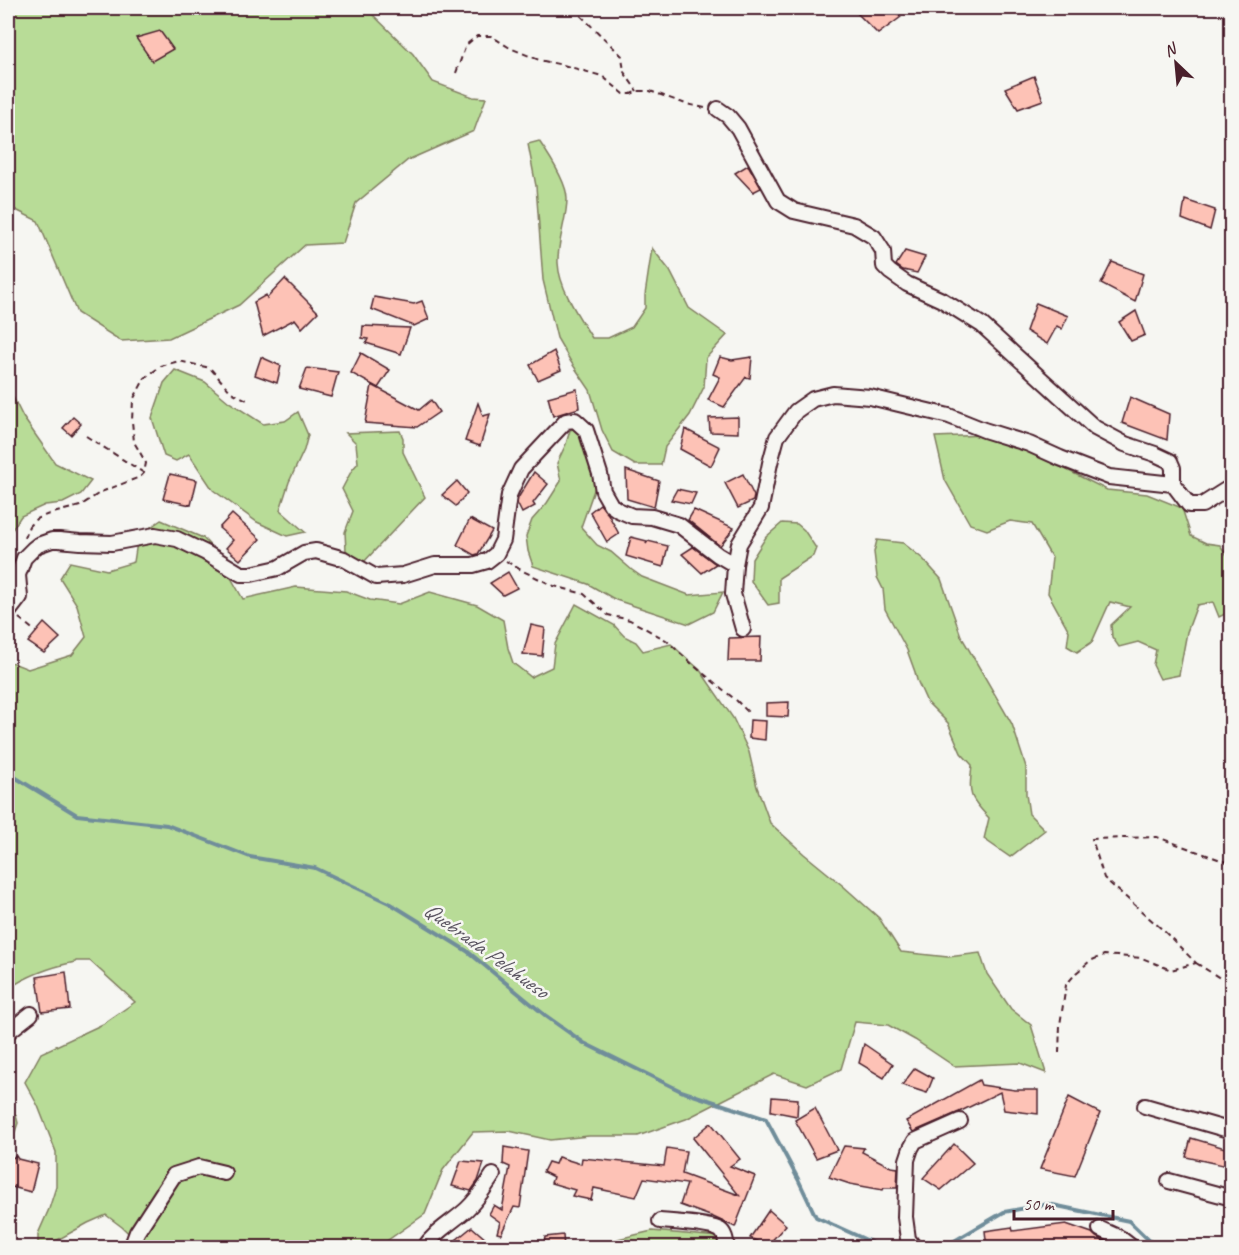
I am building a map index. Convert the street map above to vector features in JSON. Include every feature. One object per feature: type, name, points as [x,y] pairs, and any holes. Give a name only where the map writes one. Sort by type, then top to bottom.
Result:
[{"type":"street","points":[[718,109],[728,116],[738,128],[778,201],[794,211],[854,225],[874,237],[883,251],[884,266],[890,272],[907,284],[942,300],[982,325],[1095,428],[1125,444],[1170,461],[1173,468],[1173,484],[1189,505],[1202,506],[1232,486]]},
{"type":"street","points":[[743,629],[733,594],[735,565],[740,544],[761,508],[777,437],[796,411],[813,399],[833,394],[870,398],[949,416],[1029,444],[1109,477],[1173,484]]},
{"type":"street","points":[[9,610],[20,597],[18,575],[24,558],[33,549],[52,540],[112,543],[155,536],[177,539],[190,544],[241,574],[278,568],[304,553],[316,551],[344,559],[376,577],[403,575],[435,565],[473,565],[487,561],[496,554],[503,540],[509,495],[521,469],[566,421],[575,420],[586,430],[603,491],[611,505],[632,516],[652,517],[679,525],[735,565]]},
{"type":"street","points":[[8,1032],[31,1014]]},
{"type":"street","points":[[1145,1106],[1232,1131]]},
{"type":"street","points":[[912,1243],[905,1217],[908,1160],[911,1148],[915,1142],[960,1121]]},
{"type":"street","points":[[131,1248],[137,1232],[174,1175],[199,1167],[224,1173]]},
{"type":"street","points":[[424,1248],[439,1231],[479,1196],[493,1174]]},
{"type":"street","points":[[1168,1181],[1232,1198]]},
{"type":"street","points":[[660,1221],[721,1230],[727,1248]]},
{"type":"street","points":[[1100,1229],[1120,1243],[1133,1248]]},
{"type":"path","points":[[573,8],[622,56],[624,72],[638,91]]},
{"type":"path","points":[[456,73],[466,45],[477,36],[491,36],[510,48],[539,60],[602,76],[624,94],[650,91],[686,104],[718,109]]},
{"type":"path","points":[[24,539],[28,526],[36,519],[80,506],[101,492],[140,477],[144,473],[146,463],[134,442],[133,400],[146,378],[161,366],[179,361],[210,368],[231,392],[247,400]]},
{"type":"path","points":[[86,436],[144,473]]},
{"type":"path","points":[[496,554],[523,571],[554,586],[584,594],[608,615],[630,621],[666,640],[748,712]]},
{"type":"path","points":[[9,610],[36,632]]},
{"type":"path","points":[[1232,864],[1157,837],[1092,839],[1104,878],[1196,963],[1220,978],[1232,980]]},
{"type":"path","points":[[1059,1053],[1060,1025],[1066,985],[1090,961],[1104,956],[1142,958],[1171,970],[1196,963]]},
{"type":"green space","points":[[8,8],[369,8],[369,11],[413,54],[433,82],[473,97],[486,98],[474,131],[408,160],[356,203],[343,243],[305,245],[239,305],[169,338],[121,341],[77,313],[38,221],[8,204]]},
{"type":"green space","points":[[539,141],[556,168],[566,192],[567,207],[558,255],[559,273],[570,302],[592,338],[608,338],[632,327],[645,308],[652,248],[670,271],[689,308],[727,335],[706,358],[704,387],[690,415],[665,447],[661,465],[635,465],[613,452],[602,430],[590,390],[557,338],[543,280],[536,186],[528,144]]},
{"type":"green space","points":[[175,370],[205,382],[229,402],[263,424],[285,421],[298,412],[308,435],[280,510],[305,532],[287,536],[257,522],[213,490],[189,454],[176,461],[164,456],[152,418],[164,383]]},
{"type":"green space","points":[[8,391],[55,463],[91,481],[81,494],[63,503],[45,505],[21,516],[8,536]]},
{"type":"green space","points":[[578,427],[595,458],[595,487],[581,527],[597,545],[611,552],[642,577],[689,595],[723,592],[713,612],[689,624],[616,600],[588,584],[533,566],[526,536],[532,520],[547,503],[561,481],[557,463],[570,430]]},
{"type":"green space","points":[[400,431],[403,438],[403,452],[425,497],[362,564],[346,551],[345,532],[353,511],[342,489],[358,463],[356,443],[346,433]]},
{"type":"green space","points":[[987,435],[1011,442],[1107,490],[1147,494],[1182,508],[1191,536],[1206,543],[1220,545],[1231,561],[1231,611],[1219,617],[1213,602],[1197,605],[1187,632],[1179,675],[1160,679],[1153,665],[1156,650],[1138,642],[1119,647],[1112,637],[1111,625],[1130,607],[1110,602],[1092,642],[1077,652],[1067,646],[1069,631],[1048,593],[1052,558],[1032,524],[1010,521],[987,530],[970,524],[945,480],[935,437]]},
{"type":"green space","points":[[161,520],[203,538],[217,553],[243,599],[296,587],[346,591],[370,600],[399,604],[430,592],[477,605],[503,620],[513,663],[531,677],[552,667],[555,644],[576,604],[614,625],[624,636],[636,642],[643,651],[671,644],[700,670],[733,718],[749,752],[757,787],[770,823],[879,918],[901,952],[948,957],[980,953],[987,974],[1011,1009],[1031,1025],[1046,1073],[1020,1063],[954,1066],[888,1025],[855,1022],[841,1069],[807,1085],[774,1074],[686,1119],[638,1136],[589,1136],[550,1140],[509,1131],[473,1132],[443,1170],[425,1214],[378,1247],[143,1247],[106,1215],[45,1247],[38,1247],[38,1234],[56,1187],[56,1152],[38,1106],[25,1082],[41,1053],[103,1024],[135,1002],[90,961],[76,961],[49,969],[8,989],[8,661],[28,669],[72,655],[86,637],[77,605],[60,578],[70,562],[107,570],[134,562],[138,536]]},
{"type":"green space","points":[[782,523],[797,524],[816,548],[813,556],[779,578],[779,603],[768,605],[751,581],[752,559],[766,537]]},
{"type":"green space","points":[[877,540],[903,543],[923,559],[941,579],[961,636],[1012,724],[1026,767],[1029,814],[1045,830],[1010,857],[984,839],[989,818],[977,805],[972,795],[970,783],[972,765],[961,753],[948,723],[927,702],[907,650],[885,609],[883,589],[877,577],[874,552]]},
{"type":"green space","points":[[8,1111],[16,1115],[18,1123],[15,1132],[8,1135]]},
{"type":"green space","points":[[652,1231],[719,1237],[719,1247],[613,1248],[618,1239]]},
{"type":"building","points":[[863,8],[890,8],[901,17],[878,34],[857,13]]},
{"type":"building","points":[[160,31],[173,49],[152,61],[136,38]]},
{"type":"building","points":[[1034,76],[1043,100],[1018,109],[1005,88]]},
{"type":"building","points":[[748,165],[761,188],[753,192],[735,173]]},
{"type":"building","points":[[1185,200],[1215,210],[1210,230],[1182,219]]},
{"type":"building","points":[[905,251],[925,257],[917,273],[903,270],[896,265]]},
{"type":"building","points":[[1112,262],[1143,274],[1135,302],[1101,284]]},
{"type":"building","points":[[285,279],[318,312],[302,328],[295,319],[263,336],[254,302],[266,295],[267,298]]},
{"type":"building","points":[[374,297],[414,304],[422,301],[429,319],[414,326],[371,309]]},
{"type":"building","points":[[1036,303],[1068,316],[1062,329],[1057,326],[1047,344],[1026,331]]},
{"type":"building","points":[[1136,311],[1145,335],[1131,341],[1119,322]]},
{"type":"building","points":[[363,326],[410,328],[401,354],[366,343],[368,339],[362,338]]},
{"type":"building","points":[[554,351],[561,370],[538,380],[530,365]]},
{"type":"building","points":[[361,353],[390,370],[378,388],[351,373]]},
{"type":"building","points":[[261,357],[281,366],[277,383],[255,375]]},
{"type":"building","points":[[720,357],[732,360],[752,357],[750,378],[746,377],[724,407],[708,400],[720,377],[713,374]]},
{"type":"building","points":[[307,368],[338,372],[331,397],[299,389]]},
{"type":"building","points":[[372,385],[419,410],[431,400],[439,412],[417,427],[365,423]]},
{"type":"building","points":[[577,389],[579,408],[553,416],[548,397]]},
{"type":"building","points":[[1130,397],[1169,414],[1167,440],[1122,423]]},
{"type":"building","points":[[478,403],[483,416],[490,414],[480,446],[465,441]]},
{"type":"building","points":[[73,417],[81,424],[71,435],[63,428]]},
{"type":"building","points":[[738,417],[738,433],[710,432],[709,418]]},
{"type":"building","points":[[685,429],[720,447],[711,466],[680,449]]},
{"type":"building","points":[[626,470],[659,481],[654,507],[627,499]]},
{"type":"building","points":[[534,472],[548,484],[533,503],[535,506],[522,513],[517,503],[518,498]]},
{"type":"building","points":[[170,474],[197,480],[191,505],[163,499]]},
{"type":"building","points":[[743,474],[754,496],[753,501],[738,508],[725,483]]},
{"type":"building","points":[[457,481],[467,493],[456,506],[442,495]]},
{"type":"building","points":[[677,489],[696,493],[691,504],[671,500]]},
{"type":"building","points":[[600,504],[619,534],[607,542],[590,512]]},
{"type":"building","points":[[694,510],[734,528],[720,546],[688,520]]},
{"type":"building","points":[[232,514],[260,539],[240,560],[226,548],[233,540],[219,528]]},
{"type":"building","points":[[470,519],[492,531],[478,554],[474,555],[457,545]]},
{"type":"building","points":[[631,537],[647,541],[646,544],[648,541],[668,546],[663,567],[626,556]]},
{"type":"building","points":[[693,547],[716,564],[702,573],[682,554]]},
{"type":"building","points":[[508,572],[517,588],[503,595],[490,583]]},
{"type":"building","points":[[44,623],[60,638],[44,653],[28,642]]},
{"type":"building","points":[[531,625],[545,628],[542,656],[523,654]]},
{"type":"building","points":[[761,637],[760,661],[728,661],[729,638]]},
{"type":"building","points":[[789,702],[788,717],[766,716],[766,703]]},
{"type":"building","points":[[750,720],[766,721],[765,740],[749,738]]},
{"type":"building","points":[[66,972],[70,1009],[42,1012],[37,977]]},
{"type":"building","points":[[864,1044],[893,1064],[884,1078],[859,1063]]},
{"type":"building","points":[[915,1068],[933,1078],[927,1093],[902,1085]]},
{"type":"building","points":[[979,1080],[981,1085],[1015,1090],[1038,1090],[1038,1114],[1004,1110],[1000,1092],[913,1132],[906,1121]]},
{"type":"building","points":[[772,1097],[798,1099],[797,1116],[771,1111]]},
{"type":"building","points":[[1069,1097],[1100,1113],[1075,1176],[1040,1169]]},
{"type":"building","points":[[815,1108],[837,1150],[816,1158],[795,1120]]},
{"type":"building","points":[[711,1123],[740,1159],[730,1166],[755,1176],[735,1227],[680,1205],[687,1184],[644,1178],[636,1197],[594,1188],[591,1200],[572,1196],[575,1190],[551,1183],[553,1177],[543,1172],[548,1162],[555,1164],[558,1157],[581,1164],[582,1158],[664,1166],[667,1148],[686,1151],[682,1174],[739,1195],[693,1138]]},
{"type":"building","points":[[1191,1138],[1232,1150],[1232,1167],[1186,1157]]},
{"type":"building","points":[[954,1144],[973,1163],[941,1190],[923,1178]]},
{"type":"building","points":[[844,1146],[864,1148],[862,1152],[891,1167],[898,1168],[897,1188],[884,1188],[883,1190],[850,1184],[829,1177]]},
{"type":"building","points":[[504,1147],[528,1151],[520,1208],[514,1207],[501,1234],[497,1233],[500,1222],[489,1214],[494,1205],[502,1210],[510,1167],[503,1164]]},
{"type":"building","points":[[16,1156],[18,1159],[38,1164],[31,1192],[8,1186],[8,1160]]},
{"type":"building","points":[[461,1161],[484,1163],[478,1181],[471,1191],[452,1186]]},
{"type":"building","points":[[769,1210],[786,1225],[767,1246],[750,1238]]},
{"type":"building","points":[[1066,1224],[1092,1233],[1108,1243],[1109,1248],[987,1248],[985,1231],[1012,1227],[1013,1231]]},
{"type":"building","points":[[472,1227],[488,1241],[478,1248],[446,1248]]},
{"type":"building","points":[[563,1235],[564,1248],[543,1248],[545,1237]]},
{"type":"waterway","name":"Quebrada Pelahueso","points":[[8,773],[77,815],[167,825],[250,857],[315,868],[391,904],[467,951],[546,1016],[584,1043],[681,1091],[766,1119],[816,1217],[884,1248]]},
{"type":"waterway","name":"Quebrada Pelahueso","points":[[933,1248],[944,1247],[1004,1212],[1048,1204],[1129,1221],[1157,1248]]}]
